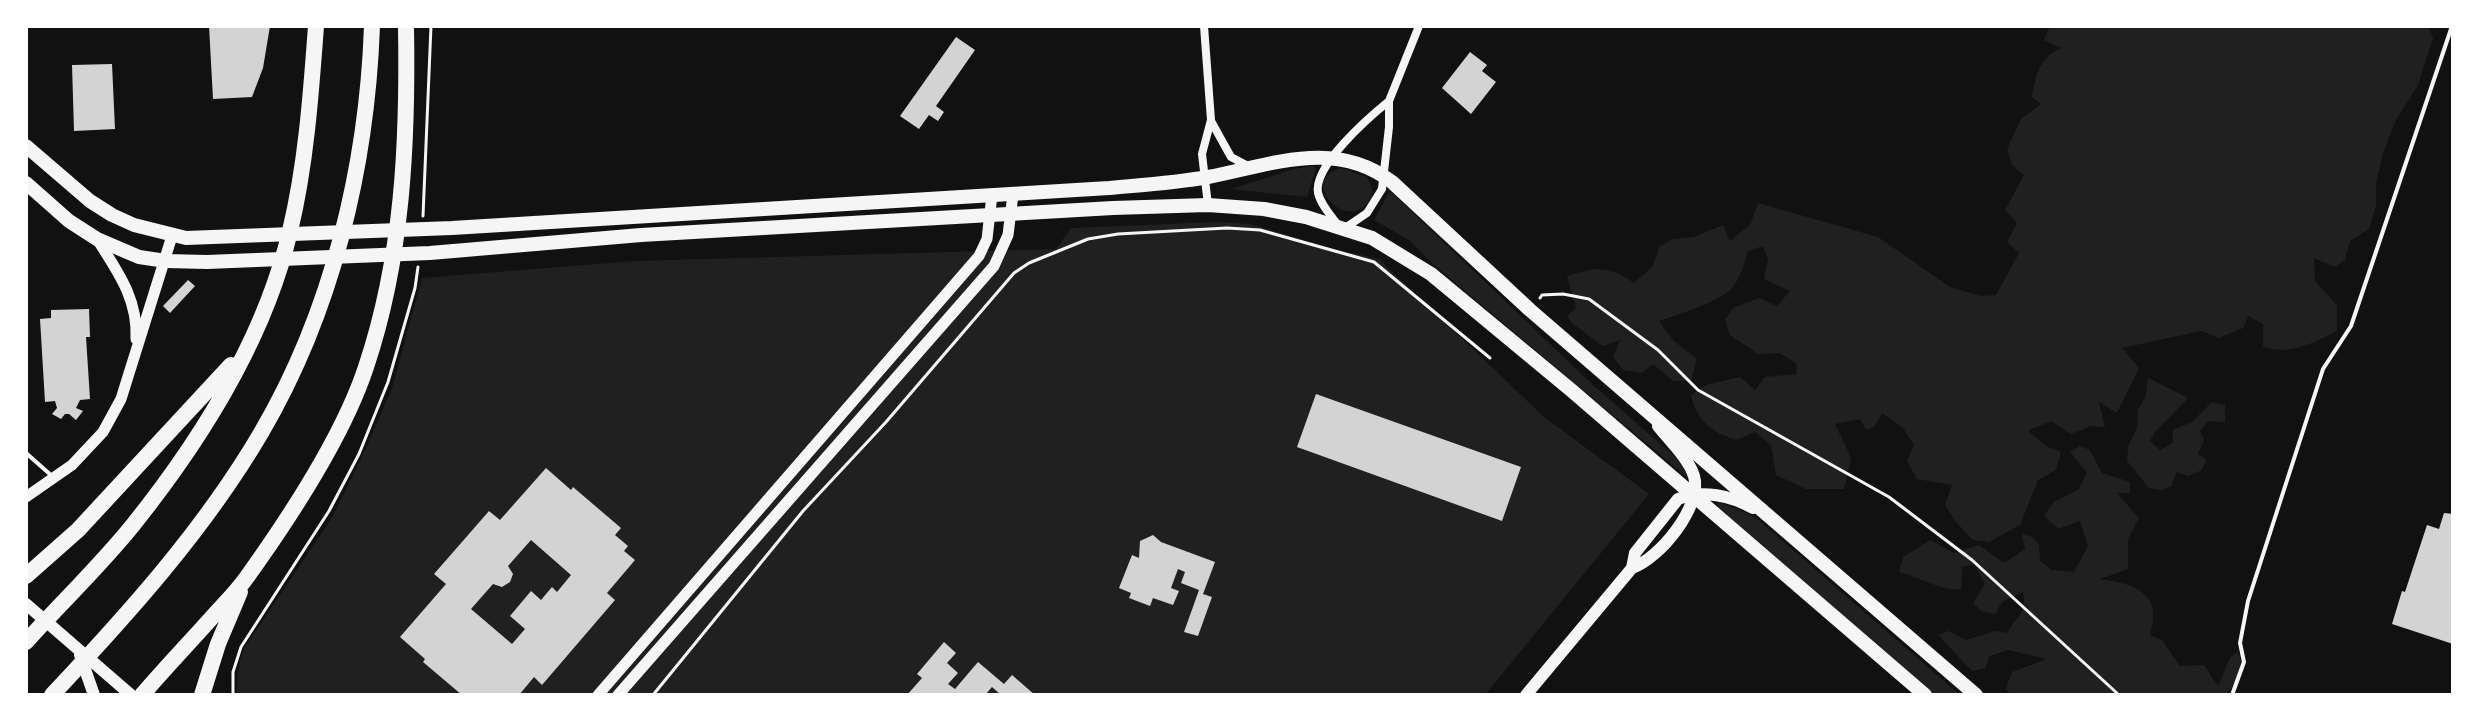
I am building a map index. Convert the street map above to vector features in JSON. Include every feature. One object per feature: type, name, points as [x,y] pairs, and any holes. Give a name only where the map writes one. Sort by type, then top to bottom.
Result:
[{"type":"highway","points":[[26,642],[132,527],[204,424],[246,349],[277,275],[290,232],[306,136],[316,26]]},
{"type":"highway","points":[[52,695],[155,581],[204,518],[261,433],[298,361],[327,284],[350,200],[364,117],[372,26]]},
{"type":"highway","points":[[202,695],[218,644],[246,580],[315,472],[366,369],[393,264],[404,166],[406,26]]},
{"type":"highway","points":[[26,576],[78,530],[246,349]]},
{"type":"highway","points":[[142,695],[246,580]]},
{"type":"main road","points":[[26,146],[90,201],[112,215],[172,236],[435,228],[1013,194],[1205,178],[1297,159],[1332,157],[1353,160],[1384,176],[1530,310],[1976,695]]},
{"type":"main road","points":[[26,183],[69,221],[97,239],[139,257],[166,261],[430,253],[858,221],[1208,205],[1264,209],[1342,226],[1397,251],[1431,274],[1672,478],[1692,503]]},
{"type":"main road","points":[[1632,568],[1646,563],[1692,503],[1695,483],[1693,472],[1648,413]]},
{"type":"main road","points":[[1526,695],[1632,568],[1635,553],[1678,499],[1679,493],[1672,478]]},
{"type":"main road","points":[[1692,503],[1730,498],[1754,508],[1772,521]]},
{"type":"main road","points":[[1678,499],[1717,516],[1925,695]]},
{"type":"main road","points":[[26,604],[131,695]]},
{"type":"main road","points":[[78,648],[93,692]]},
{"type":"street","points":[[1204,26],[1211,120],[1202,154],[1208,205]]},
{"type":"street","points":[[1389,101],[1367,119],[1332,157],[1317,183],[1321,200],[1342,226],[1367,213],[1382,189],[1389,101],[1419,26]]},
{"type":"street","points":[[1211,120],[1231,157],[1252,168]]},
{"type":"street","points":[[607,685],[618,695],[994,266],[1005,244],[1013,194]]},
{"type":"street","points":[[598,695],[979,256],[987,239],[992,195]]},
{"type":"street","points":[[26,497],[87,452],[103,432],[121,399],[172,236]]},
{"type":"street","points":[[97,239],[121,276],[132,300],[137,328],[135,356]]},
{"type":"lane","points":[[2232,695],[2244,662],[2240,643],[2248,601],[2323,369],[2351,326],[2452,26]]},
{"type":"lane","points":[[26,453],[54,478]]},
{"type":"path","points":[[653,695],[803,511],[886,422],[1014,273],[1029,263],[1088,239],[1118,234],[1227,228],[1260,230],[1362,258],[1374,262],[1399,280],[1490,358]]},
{"type":"path","points":[[1539,298],[1542,295],[1563,294],[1589,299],[1658,350],[1698,390],[1889,497],[1972,560],[2119,695]]},
{"type":"shaded area","points":[[2050,26],[2428,26],[2433,38],[2418,85],[2396,120],[2383,153],[2376,183],[2376,205],[2369,229],[2350,241],[2345,260],[2335,267],[2314,258],[2315,281],[2337,305],[2337,331],[2300,347],[2272,349],[2263,346],[2263,324],[2248,316],[2243,328],[2219,338],[2201,331],[2122,348],[2139,368],[2117,413],[2099,402],[2105,427],[2091,426],[2071,434],[2051,421],[2028,431],[2048,447],[2061,452],[2056,470],[2038,480],[2020,525],[1989,542],[1973,540],[1955,521],[1945,505],[1952,485],[1917,479],[1907,461],[1914,445],[1903,428],[1882,413],[1875,426],[1866,430],[1860,419],[1835,424],[1851,458],[1844,489],[1806,489],[1776,475],[1771,445],[1755,432],[1736,440],[1720,434],[1701,418],[1691,395],[1706,385],[1740,377],[1755,390],[1765,377],[1796,374],[1797,364],[1780,353],[1758,354],[1730,335],[1725,320],[1733,308],[1759,298],[1777,306],[1790,291],[1764,279],[1768,259],[1763,246],[1748,251],[1739,278],[1723,295],[1659,321],[1674,341],[1697,359],[1691,381],[1673,381],[1653,364],[1642,373],[1623,370],[1613,357],[1620,340],[1603,346],[1567,316],[1576,308],[1567,276],[1602,269],[1634,283],[1652,267],[1660,246],[1673,239],[1694,237],[1723,225],[1730,241],[1750,225],[1758,203],[1878,237],[1950,287],[1981,296],[1996,295],[2019,253],[2007,242],[2017,223],[2005,210],[2024,175],[2012,165],[2007,149],[2021,119],[2041,104],[2031,97],[2043,62],[2061,48],[2044,40]]},
{"type":"shaded area","points":[[1316,168],[1307,197],[1231,189],[1294,169]]},
{"type":"shaded area","points":[[1341,168],[1367,177],[1373,192],[1365,206],[1354,211],[1343,210],[1333,204],[1326,194],[1323,184],[1328,175]]},
{"type":"shaded area","points":[[1392,193],[1593,385],[1681,462],[1689,479],[1434,265],[1409,240],[1374,220],[1388,194]]},
{"type":"shaded area","points":[[1217,222],[1250,224],[1379,259],[1544,417],[1649,494],[1485,695],[236,695],[240,660],[245,647],[333,516],[365,450],[392,388],[422,278],[635,261],[1056,249],[1071,228]]},
{"type":"shaded area","points":[[2148,378],[2188,398],[2154,433],[2150,441],[2160,450],[2173,443],[2173,430],[2192,422],[2212,402],[2225,405],[2225,422],[2208,421],[2200,431],[2204,440],[2198,454],[2206,460],[2202,470],[2188,476],[2177,472],[2171,486],[2161,490],[2149,488],[2127,461],[2128,447],[2137,427],[2138,410],[2146,396]]},
{"type":"shaded area","points":[[2080,446],[2090,450],[2102,473],[2130,482],[2130,493],[2117,493],[2139,518],[2128,539],[2128,569],[2100,579],[2125,584],[2143,593],[2153,609],[2150,635],[2162,640],[2180,666],[2204,665],[2218,686],[2230,658],[2237,652],[2245,669],[2226,695],[2010,695],[2006,688],[2012,672],[2047,659],[2008,650],[1990,656],[1985,668],[1972,671],[1938,635],[1948,631],[1966,640],[1995,631],[2007,633],[2023,610],[2023,592],[2002,602],[1995,614],[1981,611],[1973,603],[1985,584],[1974,564],[1962,567],[1961,589],[1938,586],[1899,572],[1903,557],[1930,540],[1954,553],[1979,545],[2004,563],[2025,549],[2022,534],[2032,537],[2039,544],[2040,560],[2051,570],[2074,572],[2088,546],[2080,521],[2058,529],[2044,516],[2054,502],[2078,490],[2087,473],[2070,452]]},
{"type":"shaded area","points":[[1718,502],[1754,516],[1960,695],[1933,695],[1717,506]]},
{"type":"building","points":[[209,26],[270,26],[263,68],[252,97],[213,99]]},
{"type":"building","points":[[956,37],[975,50],[936,106],[944,112],[938,121],[929,115],[919,129],[900,116]]},
{"type":"building","points":[[1470,52],[1487,65],[1482,71],[1496,82],[1471,114],[1442,88]]},
{"type":"building","points":[[112,64],[115,129],[74,131],[72,65]]},
{"type":"building","points":[[188,280],[195,286],[170,313],[163,306]]},
{"type":"building","points":[[89,309],[90,337],[86,337],[90,399],[80,400],[76,408],[83,411],[76,420],[69,414],[61,419],[52,414],[57,408],[55,401],[45,402],[40,319],[51,318],[51,310]]},
{"type":"building","points":[[1316,394],[1521,467],[1502,521],[1297,447]]},
{"type":"building","points":[[546,468],[621,528],[615,535],[628,546],[624,551],[635,560],[607,593],[615,600],[542,685],[534,677],[519,695],[462,695],[423,662],[425,659],[400,637],[446,584],[434,574],[489,511],[500,520]],"holes":[[[531,540],[571,575],[557,592],[552,587],[541,600],[531,591],[510,616],[525,629],[512,644],[471,609],[493,584],[502,587],[510,582],[513,574],[508,566]]]},
{"type":"building","points":[[2444,513],[2453,514],[2453,644],[2392,624],[2427,525],[2439,529]]},
{"type":"building","points":[[1153,535],[1161,542],[1215,562],[1203,594],[1212,597],[1198,636],[1184,632],[1199,590],[1181,583],[1185,572],[1178,569],[1171,588],[1179,591],[1173,605],[1153,598],[1150,606],[1129,598],[1131,593],[1119,588],[1132,555],[1139,558],[1140,541]]},
{"type":"building","points":[[944,642],[956,653],[947,663],[958,673],[948,684],[955,689],[978,662],[1004,684],[1012,675],[1035,695],[1001,695],[992,687],[985,695],[907,695],[922,678],[917,674]]}]
